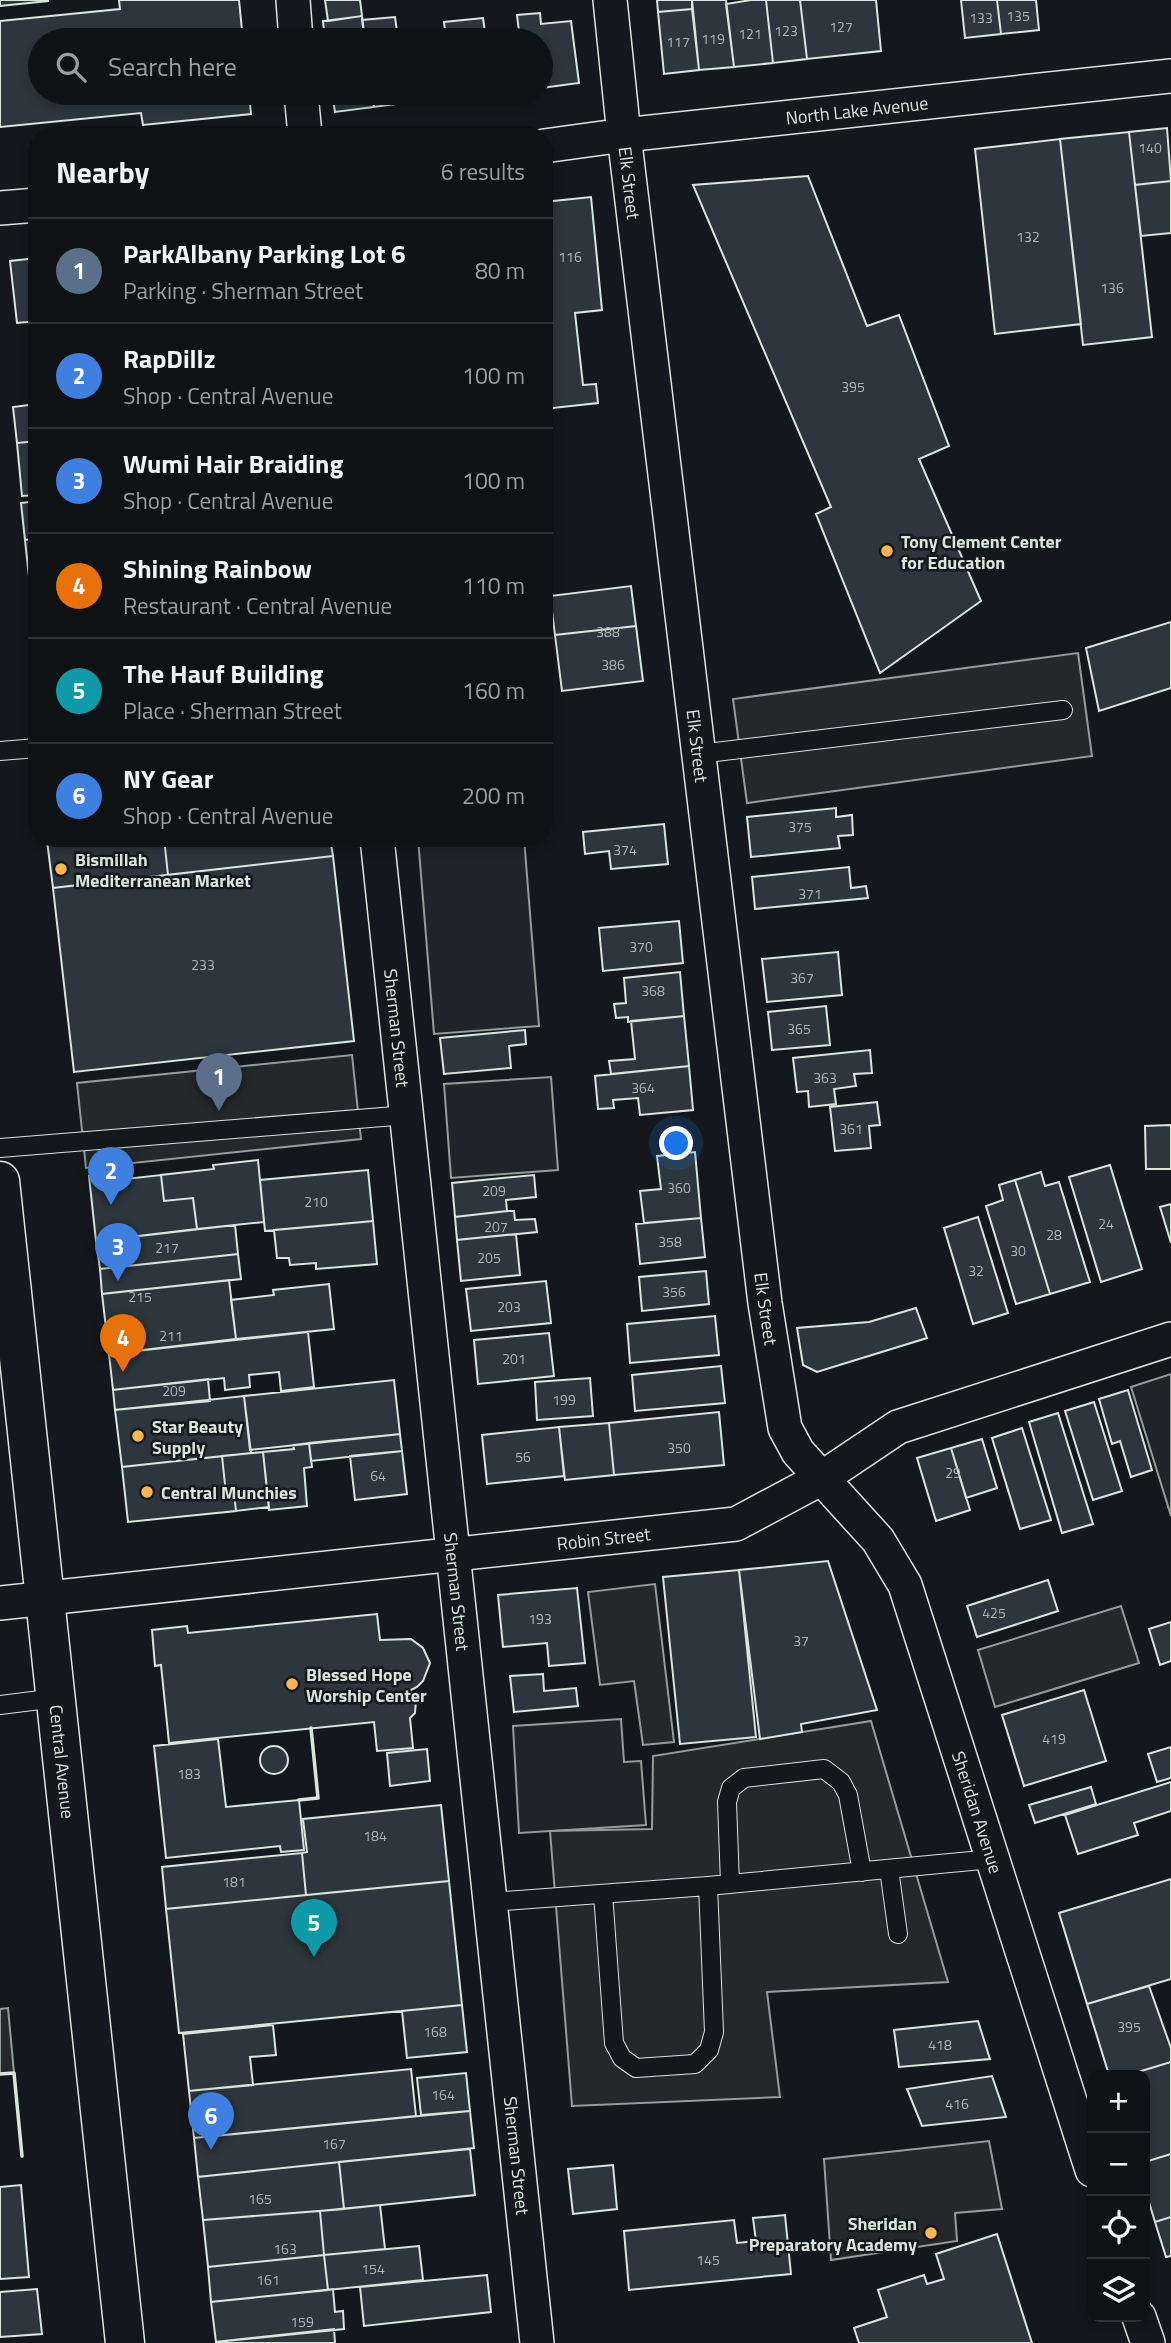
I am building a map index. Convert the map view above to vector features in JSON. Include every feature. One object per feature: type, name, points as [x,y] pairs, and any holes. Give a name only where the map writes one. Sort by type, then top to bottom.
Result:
[{"type":"main road","name":"Central Avenue","points":[[0,1181],[7,1302],[45,1598],[125,2343]]},
{"type":"street","points":[[293,0],[295,28]]},
{"type":"street","name":"Elk Street","points":[[610,0],[765,1303],[785,1428],[798,1452],[822,1478]]},
{"type":"street","name":"North Lake Avenue","points":[[553,145],[1171,76]]},
{"type":"street","points":[[302,105],[304,126]]},
{"type":"street","points":[[0,208],[28,206]]},
{"type":"street","name":"Sherman Street","points":[[378,847],[537,2343]]},
{"type":"street","name":"Robin Street","points":[[0,1603],[736,1524],[822,1478],[898,1427],[1171,1339]]},
{"type":"street","name":"Sheridan Avenue","points":[[822,1478],[878,1540],[905,1585],[1087,2154]]},
{"type":"street","points":[[1141,2322],[1148,2343]]},
{"type":"lane","points":[[699,754],[1063,710]]},
{"type":"lane","points":[[0,751],[28,748]]},
{"type":"lane","points":[[0,1148],[407,1115]]},
{"type":"lane","points":[[0,1705],[56,1698]]},
{"type":"lane","points":[[730,1884],[727,1802],[732,1788],[744,1777],[824,1769],[841,1782],[848,1795],[862,1872]]},
{"type":"lane","points":[[491,1902],[708,1886],[992,1859]]},
{"type":"lane","points":[[889,1870],[898,1934]]},
{"type":"lane","points":[[603,1894],[614,2043],[622,2058],[636,2068],[695,2064],[709,2050],[715,2032],[708,1886]]},
{"type":"shaded area","points":[[1078,653],[1092,756],[747,803],[733,699]]},
{"type":"shaded area","points":[[419,847],[525,847],[539,1026],[434,1034]]},
{"type":"shaded area","points":[[352,1055],[361,1139],[86,1168],[77,1083]]},
{"type":"shaded area","points":[[551,1077],[558,1170],[451,1178],[444,1084]]},
{"type":"shaded area","points":[[1171,1374],[1171,1516],[1131,1387]]},
{"type":"shaded area","points":[[655,1584],[674,1742],[643,1745],[634,1681],[600,1685],[588,1592]]},
{"type":"shaded area","points":[[1121,1606],[1139,1663],[995,1707],[978,1650]]},
{"type":"shaded area","points":[[621,1719],[624,1762],[641,1761],[646,1825],[519,1833],[513,1726]]},
{"type":"shaded area","points":[[871,1721],[948,1982],[767,1992],[780,2097],[572,2106],[550,1831],[652,1829],[653,1756]]},
{"type":"shaded area","points":[[8,2008],[14,2073],[0,2074],[0,2009]]},
{"type":"shaded area","points":[[989,2141],[1002,2209],[955,2213],[957,2241],[831,2260],[824,2159]]},
{"type":"building","points":[[0,0],[48,0],[48,1],[0,6]]},
{"type":"building","points":[[119,0],[239,0],[242,28],[28,28],[28,105],[250,105],[251,114],[143,125],[141,113],[0,127],[0,21],[120,9]]},
{"type":"building","points":[[325,0],[360,0],[362,16],[328,21]]},
{"type":"building","points":[[657,0],[692,0],[692,9],[658,12]]},
{"type":"building","points":[[692,0],[726,0],[734,67],[699,70]]},
{"type":"building","points":[[766,0],[773,63],[734,67],[726,4]]},
{"type":"building","points":[[766,0],[800,0],[807,59],[773,63]]},
{"type":"building","points":[[800,0],[876,0],[881,51],[807,59]]},
{"type":"building","points":[[961,0],[997,0],[1001,34],[965,38]]},
{"type":"building","points":[[997,0],[1036,0],[1039,30],[1001,34]]},
{"type":"building","points":[[692,9],[699,70],[664,74],[658,12]]},
{"type":"building","points":[[540,13],[541,24],[571,21],[579,83],[553,86],[553,28],[519,28],[517,15]]},
{"type":"building","points":[[362,16],[364,28],[324,28],[323,21]]},
{"type":"building","points":[[395,17],[396,28],[363,28],[362,20]]},
{"type":"building","points":[[483,18],[484,28],[445,28],[444,22]]},
{"type":"building","points":[[334,105],[374,105],[374,107],[335,112]]},
{"type":"building","points":[[1167,128],[1171,181],[1135,185],[1129,132]]},
{"type":"building","points":[[1129,132],[1152,337],[1083,345],[1060,139]]},
{"type":"building","points":[[1060,139],[1081,324],[995,334],[975,149]]},
{"type":"building","name":"Tony Clement Center for Education","points":[[808,176],[867,326],[899,315],[949,446],[919,459],[981,601],[880,673],[816,514],[831,507],[693,185]]},
{"type":"building","points":[[1171,181],[1171,233],[1141,236],[1135,185]]},
{"type":"building","points":[[591,197],[602,310],[575,313],[583,385],[596,384],[598,403],[553,408],[553,201]]},
{"type":"building","points":[[28,259],[28,322],[17,323],[10,261]]},
{"type":"building","points":[[28,405],[28,442],[17,443],[13,407]]},
{"type":"building","points":[[28,442],[28,496],[22,496],[17,443]]},
{"type":"building","points":[[28,502],[28,540],[25,540],[21,503]]},
{"type":"building","points":[[25,540],[28,540],[28,568]]},
{"type":"building","points":[[631,586],[636,626],[555,635],[553,596]]},
{"type":"building","points":[[1171,622],[1171,688],[1099,711],[1086,648]]},
{"type":"building","points":[[636,626],[643,681],[562,691],[555,635]]},
{"type":"building","points":[[836,808],[836,817],[852,815],[853,835],[838,836],[840,848],[751,857],[747,817]]},
{"type":"building","points":[[664,824],[668,864],[611,869],[609,851],[585,854],[583,832]]},
{"type":"building","points":[[48,847],[165,847],[168,875],[53,888]]},
{"type":"building","points":[[165,847],[332,847],[333,856],[168,875]]},
{"type":"building","points":[[333,856],[354,1041],[74,1072],[53,888]]},
{"type":"building","points":[[849,867],[851,888],[866,886],[868,898],[755,909],[752,877]]},
{"type":"building","points":[[679,921],[683,963],[603,971],[599,928]]},
{"type":"building","points":[[838,952],[842,995],[767,1002],[762,959]]},
{"type":"building","points":[[680,972],[684,1016],[628,1022],[628,1017],[616,1018],[614,1004],[626,1003],[624,978]]},
{"type":"building","points":[[826,1006],[830,1045],[772,1050],[768,1012]]},
{"type":"building","points":[[684,1016],[689,1066],[611,1074],[609,1061],[635,1059],[631,1021]]},
{"type":"building","points":[[525,1030],[526,1044],[509,1046],[511,1068],[444,1074],[440,1038]]},
{"type":"building","points":[[870,1050],[872,1073],[854,1074],[856,1086],[834,1089],[836,1104],[809,1107],[808,1091],[797,1092],[793,1058]]},
{"type":"building","points":[[689,1066],[693,1110],[640,1115],[638,1098],[613,1100],[614,1108],[598,1109],[595,1076]]},
{"type":"building","points":[[877,1102],[880,1125],[869,1126],[871,1148],[835,1151],[830,1107]]},
{"type":"building","points":[[1171,1125],[1171,1169],[1146,1169],[1145,1126]]},
{"type":"building","points":[[695,1152],[701,1218],[644,1223],[640,1191],[661,1189],[657,1156]]},
{"type":"building","points":[[258,1160],[264,1222],[197,1229],[193,1198],[164,1201],[161,1175],[214,1169],[213,1165]]},
{"type":"building","points":[[1110,1165],[1142,1269],[1101,1282],[1069,1177]]},
{"type":"building","points":[[368,1170],[373,1221],[265,1231],[260,1180]]},
{"type":"building","points":[[125,1172],[126,1179],[161,1175],[164,1201],[193,1198],[197,1229],[96,1241],[89,1176]]},
{"type":"building","points":[[1041,1172],[1045,1186],[1059,1182],[1090,1282],[1050,1294],[1015,1180]]},
{"type":"building","points":[[534,1175],[536,1197],[506,1200],[507,1211],[455,1217],[452,1183]]},
{"type":"building","points":[[1015,1180],[1050,1294],[1016,1304],[986,1206],[1003,1200],[999,1185]]},
{"type":"building","points":[[1171,1204],[1171,1243],[1160,1207]]},
{"type":"building","points":[[514,1211],[515,1220],[535,1219],[537,1232],[457,1240],[455,1217]]},
{"type":"building","points":[[978,1217],[1008,1313],[973,1324],[944,1228]]},
{"type":"building","points":[[701,1218],[705,1257],[640,1264],[636,1224]]},
{"type":"building","points":[[373,1221],[377,1264],[316,1269],[316,1263],[290,1265],[289,1258],[277,1258],[274,1230]]},
{"type":"building","points":[[235,1225],[238,1254],[100,1269],[96,1241]]},
{"type":"building","points":[[516,1234],[520,1275],[461,1281],[457,1240]]},
{"type":"building","points":[[238,1254],[241,1279],[102,1294],[100,1269]]},
{"type":"building","points":[[706,1271],[709,1304],[642,1311],[639,1277]]},
{"type":"building","points":[[229,1280],[236,1339],[109,1354],[102,1294]]},
{"type":"building","points":[[546,1281],[551,1323],[471,1331],[466,1289]]},
{"type":"building","points":[[329,1284],[334,1329],[236,1339],[231,1300],[274,1295],[273,1290]]},
{"type":"building","points":[[916,1308],[927,1338],[817,1372],[803,1365],[797,1328],[869,1322]]},
{"type":"building","points":[[715,1316],[719,1355],[630,1363],[627,1324]]},
{"type":"building","points":[[308,1332],[314,1387],[281,1391],[279,1372],[249,1375],[250,1387],[225,1390],[224,1378],[113,1390],[109,1354]]},
{"type":"building","points":[[549,1333],[554,1376],[478,1384],[474,1340]]},
{"type":"building","points":[[721,1366],[725,1403],[635,1411],[632,1375]]},
{"type":"building","points":[[590,1378],[593,1416],[537,1420],[535,1382]]},
{"type":"building","points":[[208,1379],[210,1401],[115,1410],[113,1390]]},
{"type":"building","points":[[394,1380],[400,1434],[250,1450],[244,1396]]},
{"type":"building","points":[[1128,1390],[1152,1470],[1131,1477],[1120,1441],[1112,1444],[1099,1399]]},
{"type":"building","points":[[244,1396],[251,1453],[122,1467],[115,1410]]},
{"type":"building","points":[[1094,1402],[1122,1491],[1093,1500],[1065,1411]]},
{"type":"building","points":[[719,1412],[724,1465],[614,1475],[609,1423]]},
{"type":"building","points":[[1058,1413],[1093,1524],[1062,1533],[1029,1422]]},
{"type":"building","points":[[609,1423],[614,1475],[565,1480],[559,1427]]},
{"type":"building","points":[[559,1427],[564,1476],[487,1484],[482,1435]]},
{"type":"building","points":[[1022,1428],[1051,1520],[1020,1529],[992,1438]]},
{"type":"building","points":[[400,1434],[402,1451],[311,1461],[309,1443]]},
{"type":"building","points":[[982,1439],[997,1488],[966,1498],[951,1448]]},
{"type":"building","points":[[309,1443],[312,1467],[304,1468],[307,1506],[269,1510],[263,1452],[294,1449],[293,1445]]},
{"type":"building","points":[[951,1448],[970,1510],[936,1521],[917,1458]]},
{"type":"building","points":[[402,1451],[407,1494],[355,1500],[350,1456]]},
{"type":"building","points":[[263,1452],[269,1507],[236,1511],[234,1493],[226,1494],[222,1456]]},
{"type":"building","points":[[222,1456],[226,1494],[234,1493],[236,1511],[128,1522],[122,1467]]},
{"type":"building","points":[[828,1561],[877,1710],[801,1724],[802,1732],[760,1739],[739,1570]]},
{"type":"building","points":[[739,1570],[756,1737],[680,1744],[663,1577]]},
{"type":"building","points":[[1048,1580],[1058,1611],[977,1637],[967,1606]]},
{"type":"building","points":[[577,1588],[585,1663],[549,1666],[547,1643],[503,1647],[498,1595]]},
{"type":"building","name":"Blessed Hope Worship Center","points":[[377,1614],[380,1640],[411,1639],[423,1648],[430,1663],[423,1681],[407,1692],[416,1700],[415,1713],[410,1718],[413,1748],[377,1751],[374,1722],[169,1743],[161,1665],[155,1666],[152,1630],[187,1626],[188,1633]]},
{"type":"building","points":[[1171,1622],[1171,1661],[1160,1665],[1149,1629]]},
{"type":"building","points":[[543,1674],[544,1691],[576,1688],[578,1706],[514,1712],[510,1676]]},
{"type":"building","points":[[1084,1690],[1106,1761],[1024,1786],[1002,1715]]},
{"type":"building","points":[[218,1739],[226,1807],[299,1800],[304,1850],[281,1852],[280,1846],[166,1858],[154,1746]]},
{"type":"building","points":[[274,1746],[284,1750],[288,1760],[284,1770],[274,1774],[264,1770],[260,1760],[264,1750]]},
{"type":"building","points":[[1171,1747],[1171,1778],[1157,1782],[1148,1754]]},
{"type":"building","points":[[427,1749],[430,1781],[390,1786],[387,1753]]},
{"type":"building","points":[[1171,1782],[1171,1811],[1134,1823],[1138,1835],[1078,1854],[1065,1815]]},
{"type":"building","points":[[1091,1787],[1096,1804],[1035,1823],[1029,1805]]},
{"type":"building","points":[[441,1805],[449,1881],[306,1895],[302,1853],[307,1852],[303,1819]]},
{"type":"building","points":[[302,1853],[306,1895],[166,1909],[162,1867]]},
{"type":"building","points":[[1171,1879],[1171,1979],[1087,2004],[1059,1913]]},
{"type":"building","points":[[449,1881],[462,2005],[179,2033],[166,1909]]},
{"type":"building","points":[[1149,1986],[1171,2048],[1171,2062],[1145,2070],[1107,2070],[1087,2004]]},
{"type":"building","points":[[462,2005],[467,2052],[407,2058],[402,2011]]},
{"type":"building","points":[[978,2021],[990,2059],[899,2067],[894,2030]]},
{"type":"building","points":[[273,2025],[276,2055],[250,2057],[253,2085],[189,2091],[183,2034]]},
{"type":"building","points":[[1171,2062],[1171,2154],[1150,2160],[1150,2070],[1145,2070]]},
{"type":"building","points":[[411,2069],[416,2116],[194,2138],[189,2091]]},
{"type":"building","points":[[466,2073],[470,2111],[421,2115],[417,2078]]},
{"type":"building","points":[[992,2076],[1006,2117],[922,2126],[907,2089]]},
{"type":"building","points":[[470,2111],[474,2148],[198,2177],[194,2138]]},
{"type":"building","points":[[470,2149],[475,2195],[344,2209],[339,2162]]},
{"type":"building","points":[[1171,2154],[1171,2217],[1155,2222],[1150,2206],[1150,2160]]},
{"type":"building","points":[[339,2162],[344,2209],[203,2220],[198,2177]]},
{"type":"building","points":[[613,2165],[617,2209],[573,2214],[568,2169]]},
{"type":"building","points":[[21,2185],[29,2277],[0,2279],[0,2187]]},
{"type":"building","points":[[380,2205],[385,2249],[324,2255],[320,2211]]},
{"type":"building","points":[[320,2211],[324,2255],[208,2267],[203,2220]]},
{"type":"building","points":[[785,2215],[791,2274],[629,2290],[624,2231],[734,2220],[737,2243],[756,2241],[753,2218]]},
{"type":"building","points":[[1171,2217],[1171,2256],[1166,2257],[1155,2222]]},
{"type":"building","points":[[997,2234],[1032,2343],[859,2343],[854,2328],[887,2317],[878,2290],[924,2275],[927,2284],[944,2279],[936,2254]]},
{"type":"building","points":[[419,2246],[423,2280],[328,2290],[324,2255]]},
{"type":"building","points":[[324,2255],[328,2290],[211,2302],[208,2267]]},
{"type":"building","points":[[487,2275],[491,2312],[364,2326],[360,2287]]},
{"type":"building","points":[[37,2289],[42,2334],[0,2337],[0,2292]]},
{"type":"building","points":[[333,2289],[335,2312],[343,2311],[344,2329],[216,2342],[211,2302]]},
{"type":"building","points":[[334,2329],[335,2343],[216,2343],[216,2342]]},
{"type":"wall","points":[[299,1800],[318,1798],[311,1728]]},
{"type":"wall","points":[[0,2074],[14,2073],[22,2156]]},
{"type":"place","name":"Tony Clement Center for Education","points":[[887,551]]},
{"type":"place","name":"Bismillah Mediterranean Market","points":[[61,869]]},
{"type":"place","name":"ParkAlbany Parking Lot 6","points":[[219,1111]]},
{"type":"place","name":"RapDillz","points":[[111,1205]]},
{"type":"place","name":"Wumi Hair Braiding","points":[[118,1281]]},
{"type":"place","name":"Shining Rainbow","points":[[123,1372]]},
{"type":"place","name":"Star Beauty Supply","points":[[138,1436]]},
{"type":"place","name":"Central Munchies","points":[[147,1492]]},
{"type":"place","name":"Blessed Hope Worship Center","points":[[292,1684]]},
{"type":"place","name":"The Hauf Building","points":[[314,1957]]},
{"type":"place","name":"NY Gear","points":[[211,2150]]},
{"type":"place","name":"Sheridan Preparatory Academy","points":[[931,2233]]}]
